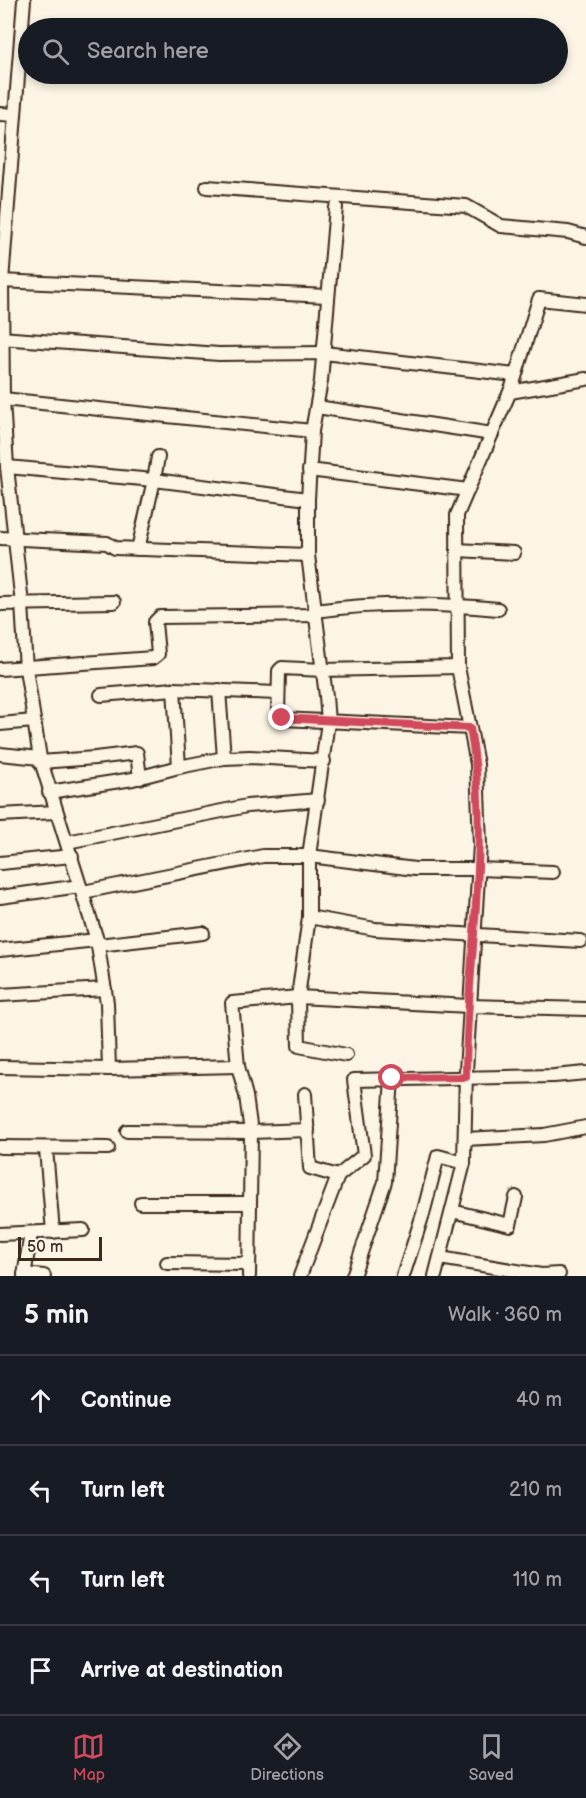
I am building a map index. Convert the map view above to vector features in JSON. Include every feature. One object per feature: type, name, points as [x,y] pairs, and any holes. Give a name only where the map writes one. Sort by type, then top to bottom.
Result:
[{"type":"street","points":[[23,18],[24,0]]},
{"type":"street","points":[[18,77],[1,281],[3,399],[7,466],[22,604],[26,669],[40,760],[98,942],[105,989],[109,1069]]},
{"type":"street","points":[[0,114],[15,115]]},
{"type":"street","points":[[207,187],[466,206],[501,226],[568,232],[586,237]]},
{"type":"street","points":[[336,207],[324,353],[312,431],[308,499],[308,555],[328,722],[309,856],[309,917],[298,997],[299,1046],[346,1055]]},
{"type":"street","points":[[1,281],[328,296]]},
{"type":"street","points":[[435,1276],[464,1163],[469,1006],[480,845],[477,764],[458,667],[457,516],[510,392],[539,299],[586,304]]},
{"type":"street","points":[[2,338],[219,354],[324,353],[515,375]]},
{"type":"street","points":[[510,392],[586,379]]},
{"type":"street","points":[[3,399],[312,431]]},
{"type":"street","points":[[317,407],[492,434]]},
{"type":"street","points":[[138,549],[158,457]]},
{"type":"street","points":[[7,466],[154,480],[308,499]]},
{"type":"street","points":[[309,470],[468,490]]},
{"type":"street","points":[[0,538],[107,543],[115,548],[308,555]]},
{"type":"street","points":[[457,550],[514,553]]},
{"type":"street","points":[[0,604],[114,602]]},
{"type":"street","points":[[0,669],[26,669],[157,657],[155,622],[160,617],[315,613],[355,605],[458,605],[498,609]]},
{"type":"street","points":[[458,667],[280,669],[277,693],[279,717],[328,722],[470,728]]},
{"type":"street","points":[[101,695],[174,689],[277,693]]},
{"type":"street","points":[[174,689],[179,767]]},
{"type":"street","points":[[219,690],[224,758]]},
{"type":"street","points":[[0,724],[34,721]]},
{"type":"street","points":[[0,754],[40,760],[95,758],[137,753],[140,778]]},
{"type":"street","points":[[49,792],[140,778],[224,758],[324,761]]},
{"type":"street","points":[[67,842],[247,806],[318,800]]},
{"type":"street","points":[[0,815],[56,812]]},
{"type":"street","points":[[0,863],[72,856]]},
{"type":"street","points":[[0,897],[82,889],[263,856],[309,856],[415,869],[478,868],[553,872]]},
{"type":"street","points":[[309,917],[375,929],[580,941]]},
{"type":"street","points":[[0,950],[203,933]]},
{"type":"street","points":[[0,995],[105,989]]},
{"type":"street","points":[[167,1263],[249,1270],[251,1132],[246,1096],[237,1066],[232,1003],[298,997],[469,1006],[586,1009]]},
{"type":"street","points":[[0,1067],[109,1069],[237,1066]]},
{"type":"street","points":[[300,1276],[338,1176],[364,1155],[354,1080],[554,1076],[586,1072]]},
{"type":"street","points":[[353,1276],[385,1182],[392,1078]]},
{"type":"street","points":[[305,1094],[310,1168],[338,1176]]},
{"type":"street","points":[[465,1139],[544,1135],[586,1126]]},
{"type":"street","points":[[127,1131],[308,1130]]},
{"type":"street","points":[[0,1147],[108,1148]]},
{"type":"street","points":[[46,1149],[53,1232]]},
{"type":"street","points":[[403,1276],[423,1214],[438,1156],[464,1163]]},
{"type":"street","points":[[452,1211],[510,1225],[516,1197]]},
{"type":"street","points":[[141,1203],[250,1203]]},
{"type":"street","points":[[0,1234],[83,1230]]},
{"type":"street","points":[[31,1233],[24,1275],[44,1276]]},
{"type":"street","points":[[440,1258],[542,1275],[559,1274]]},
{"type":"route","points":[[282,718],[470,728],[477,764],[480,845],[466,1077],[392,1078]]}]
